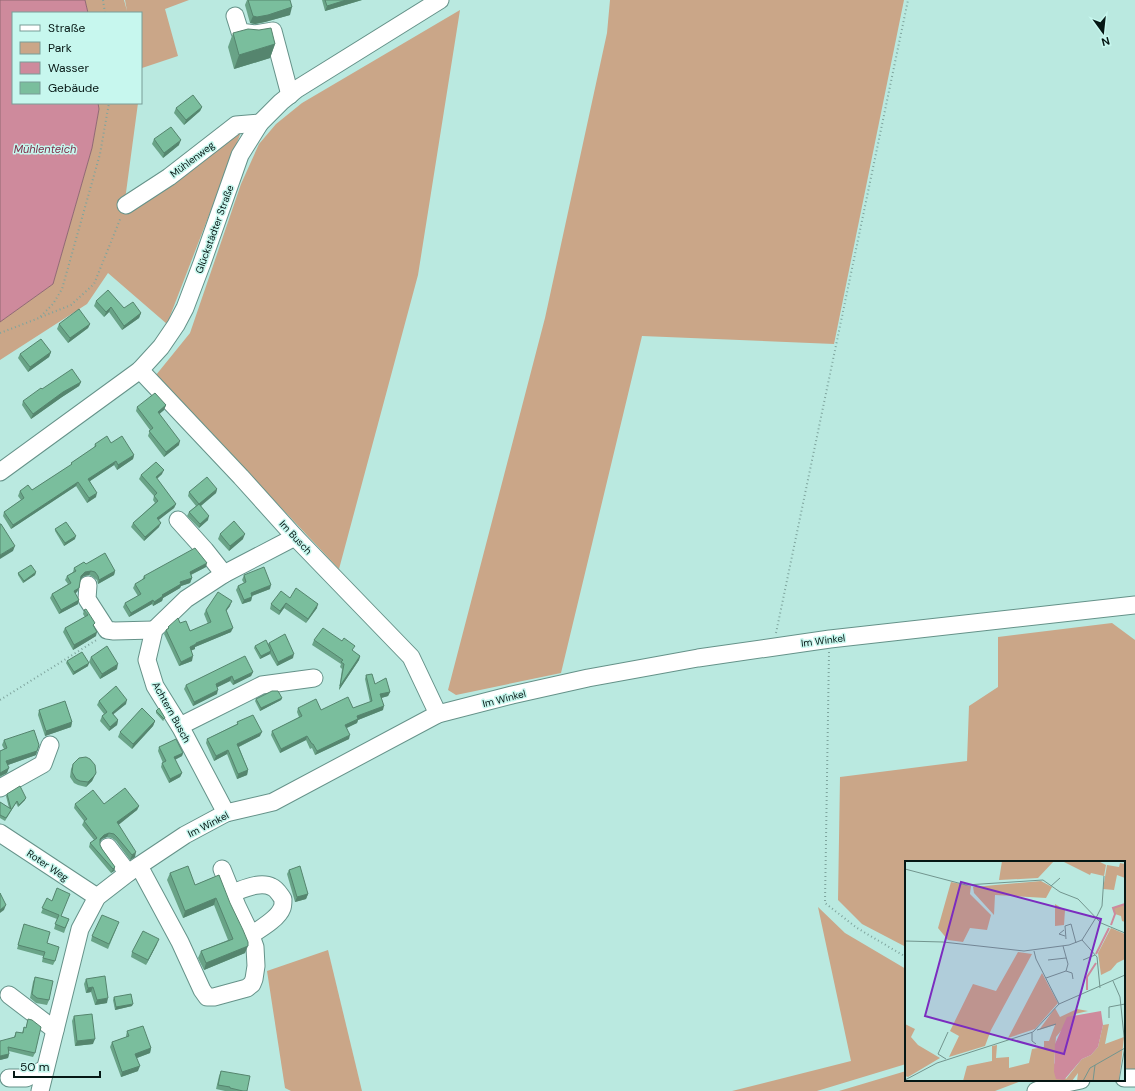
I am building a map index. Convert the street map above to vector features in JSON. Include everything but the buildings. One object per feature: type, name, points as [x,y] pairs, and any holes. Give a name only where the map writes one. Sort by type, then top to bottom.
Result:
[{"type":"street","name":"Glückstädter Straße","points":[[0,472],[140,370],[161,347],[176,325],[185,308],[240,155],[260,123],[281,102],[297,89],[440,0]]},
{"type":"street","points":[[235,16],[240,32],[254,34],[273,31],[290,95]]},
{"type":"street","name":"Mühlenweg","points":[[126,205],[169,177],[236,126],[260,123]]},
{"type":"street","name":"Im Busch","points":[[140,370],[241,477],[295,537],[410,657],[438,714]]},
{"type":"street","points":[[178,520],[224,574]]},
{"type":"street","points":[[88,585],[87,599],[107,630],[154,630],[186,599],[224,574],[295,537]]},
{"type":"street","name":"Im Winkel","points":[[40,1091],[80,929],[96,897],[185,835],[226,813],[273,802],[438,714],[512,695],[588,678],[698,658],[830,639],[1135,605]]},
{"type":"street","name":"Achtern Busch","points":[[154,630],[147,660],[155,686],[180,726],[226,813]]},
{"type":"street","points":[[180,726],[262,685],[314,678]]},
{"type":"street","points":[[0,788],[43,764],[50,745]]},
{"type":"street","name":"Roter Weg","points":[[0,833],[96,897]]},
{"type":"street","points":[[108,847],[133,870],[180,942],[202,990],[207,997],[214,997],[247,988],[252,984],[256,966],[255,947],[222,869]]},
{"type":"street","points":[[232,893],[257,886],[266,886],[273,887],[283,899],[282,908],[278,915],[266,926],[250,935]]},
{"type":"street","points":[[8,995],[55,1030]]},
{"type":"street","points":[[4,1075],[26,1078],[45,1069]]},
{"type":"street","points":[[4,1075],[26,1091]]},
{"type":"street","points":[[1036,1091],[1047,1087],[1076,1081]]},
{"type":"path","points":[[103,0],[105,12]]},
{"type":"path","points":[[773,647],[908,0]]},
{"type":"path","points":[[39,318],[53,304],[62,289],[100,154],[109,104]]},
{"type":"path","points":[[0,333],[72,305],[94,284],[126,205]]},
{"type":"path","points":[[0,700],[102,636]]},
{"type":"path","points":[[830,639],[825,902],[857,928],[905,956]]},
{"type":"green space","points":[[85,0],[124,0],[127,11],[125,0],[189,0],[165,9],[178,56],[142,68],[142,12],[88,12]]},
{"type":"green space","points":[[610,0],[904,0],[834,344],[642,336],[561,673],[456,695],[448,690],[545,318],[607,33]]},
{"type":"green space","points":[[460,10],[418,275],[339,569],[156,375],[190,333],[241,184],[259,144],[276,124],[302,103]]},
{"type":"green space","points":[[98,104],[138,104],[125,200],[243,127],[167,324],[108,273],[87,304],[0,360],[0,322],[53,284],[92,148],[99,109]]},
{"type":"green space","points":[[1112,623],[1135,640],[1135,1073],[1125,1073],[1125,861],[905,861],[905,946],[862,924],[838,900],[840,777],[967,761],[969,706],[998,687],[998,637]]},
{"type":"green space","points":[[818,907],[845,933],[905,968],[905,1064],[817,1091],[732,1091],[851,1061]]},
{"type":"green space","points":[[328,950],[362,1091],[291,1091],[285,1088],[267,971]]},
{"type":"green space","points":[[905,1071],[905,1081],[1021,1081],[995,1091],[839,1091]]},
{"type":"water","name":"Mühlenteich","points":[[0,0],[85,0],[88,12],[12,12],[12,104],[98,104],[99,109],[92,148],[53,284],[0,322]]}]
